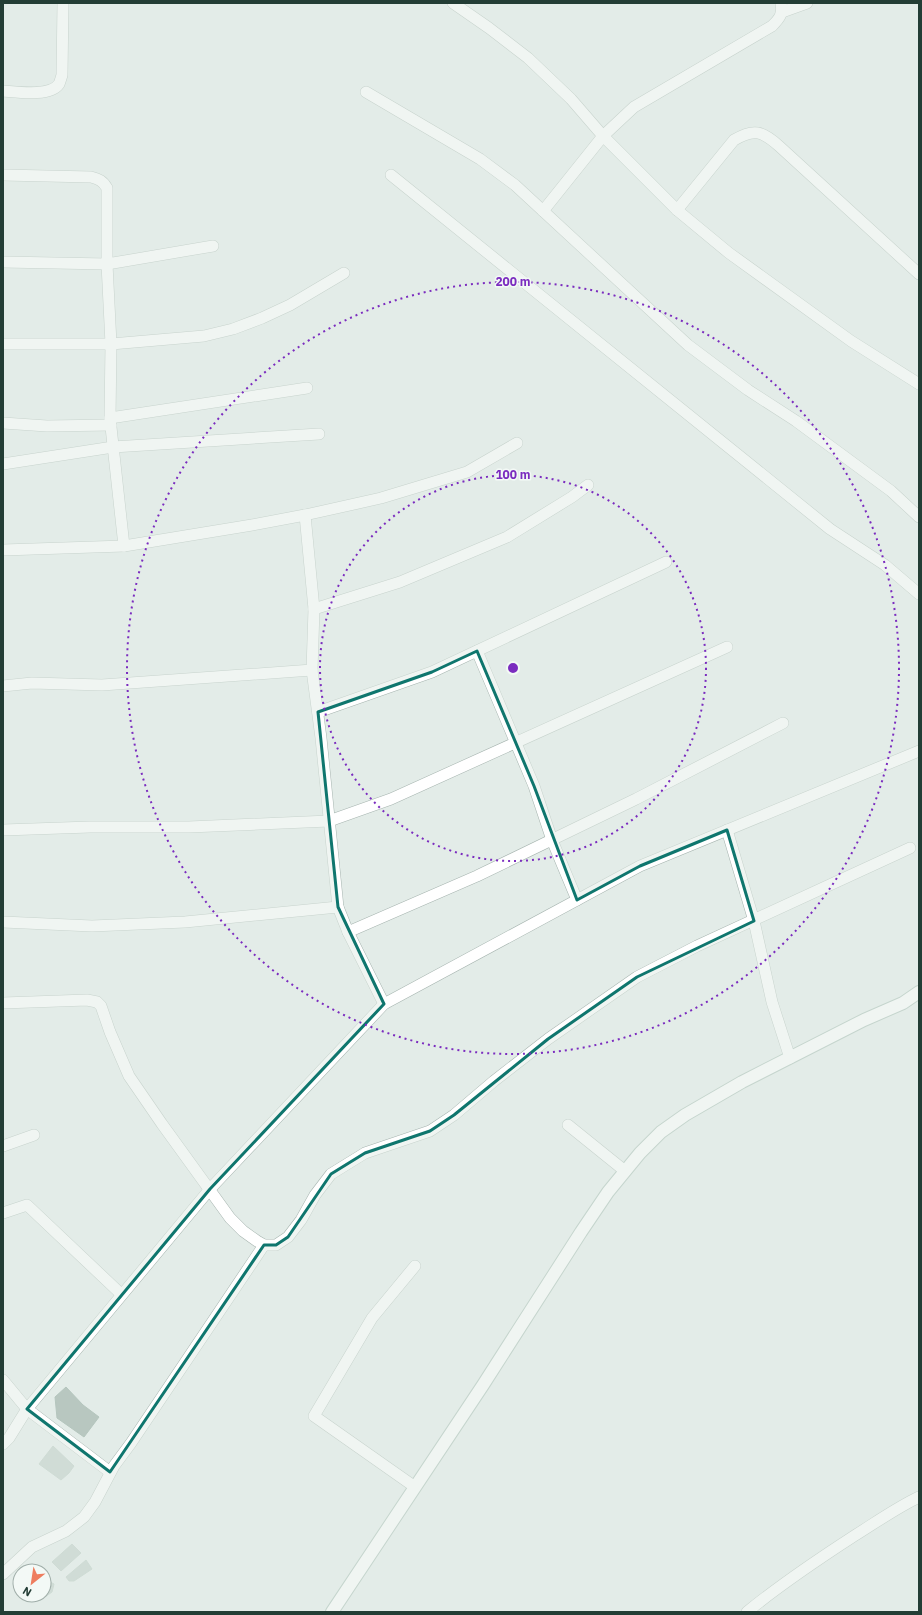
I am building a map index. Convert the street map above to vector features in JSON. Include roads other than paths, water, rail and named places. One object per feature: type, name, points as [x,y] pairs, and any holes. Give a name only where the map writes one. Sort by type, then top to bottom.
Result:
[{"type":"street","points":[[3,91],[39,92],[51,90],[58,85],[62,75],[63,3]]},
{"type":"street","points":[[453,3],[528,58],[571,99],[603,136],[677,210],[729,253],[844,337],[919,384]]},
{"type":"street","points":[[543,211],[603,136],[634,107],[772,26],[779,19],[782,7],[807,3]]},
{"type":"street","points":[[366,92],[480,159],[515,185],[688,345],[748,390],[796,421],[892,490],[919,517]]},
{"type":"street","points":[[677,210],[734,140],[745,134],[757,132],[770,138],[919,274]]},
{"type":"street","points":[[3,175],[91,177],[99,179],[107,188],[107,264],[111,344],[110,421],[124,546]]},
{"type":"street","points":[[391,176],[451,222],[830,529],[885,565],[919,594]]},
{"type":"street","points":[[3,262],[107,264],[213,246]]},
{"type":"street","points":[[3,344],[111,344],[204,336],[233,329],[290,305],[344,273]]},
{"type":"street","points":[[3,423],[47,426],[110,421],[307,388]]},
{"type":"street","points":[[3,464],[113,447],[319,434]]},
{"type":"street","points":[[3,550],[124,546],[245,527],[305,515],[381,498],[467,472],[517,443]]},
{"type":"street","points":[[314,608],[400,582],[507,537],[572,497],[588,485]]},
{"type":"street","points":[[305,515],[314,608],[312,670],[318,712],[338,907],[348,932],[384,1004]]},
{"type":"street","points":[[318,712],[432,672],[666,562]]},
{"type":"street","points":[[3,830],[90,827],[189,827],[329,821],[391,799],[727,647]]},
{"type":"street","points":[[477,651],[534,786],[552,840],[577,900]]},
{"type":"street","points":[[3,686],[32,683],[102,685],[312,670]]},
{"type":"street","points":[[348,932],[477,876],[552,840],[636,799],[783,723]]},
{"type":"street","points":[[3,1444],[9,1438],[27,1409],[121,1294],[210,1189],[384,1004],[640,866],[919,751]]},
{"type":"street","points":[[727,830],[754,921],[772,1002],[790,1058]]},
{"type":"street","points":[[3,1003],[87,1000],[97,1002],[101,1006],[110,1032],[129,1076],[230,1218],[244,1231],[264,1245],[276,1245],[288,1236],[301,1220],[331,1174],[365,1154],[430,1130],[454,1115],[494,1080],[548,1039],[637,977],[697,946],[910,848]]},
{"type":"street","points":[[3,922],[92,926],[185,922],[338,907]]},
{"type":"street","points":[[332,1612],[483,1385],[581,1232],[608,1192],[640,1153],[661,1132],[742,1082],[864,1020],[903,1003],[919,992]]},
{"type":"street","points":[[568,1125],[625,1171]]},
{"type":"street","points":[[3,1146],[34,1135]]},
{"type":"street","points":[[3,1213],[26,1205],[121,1294]]},
{"type":"street","points":[[3,1574],[32,1547],[66,1531],[84,1517],[95,1502],[110,1472],[264,1245]]},
{"type":"street","points":[[415,1266],[372,1318],[314,1416],[415,1487]]},
{"type":"street","points":[[3,1380],[27,1409],[110,1472]]},
{"type":"street","points":[[747,1612],[772,1591],[824,1555],[919,1497]]}]
